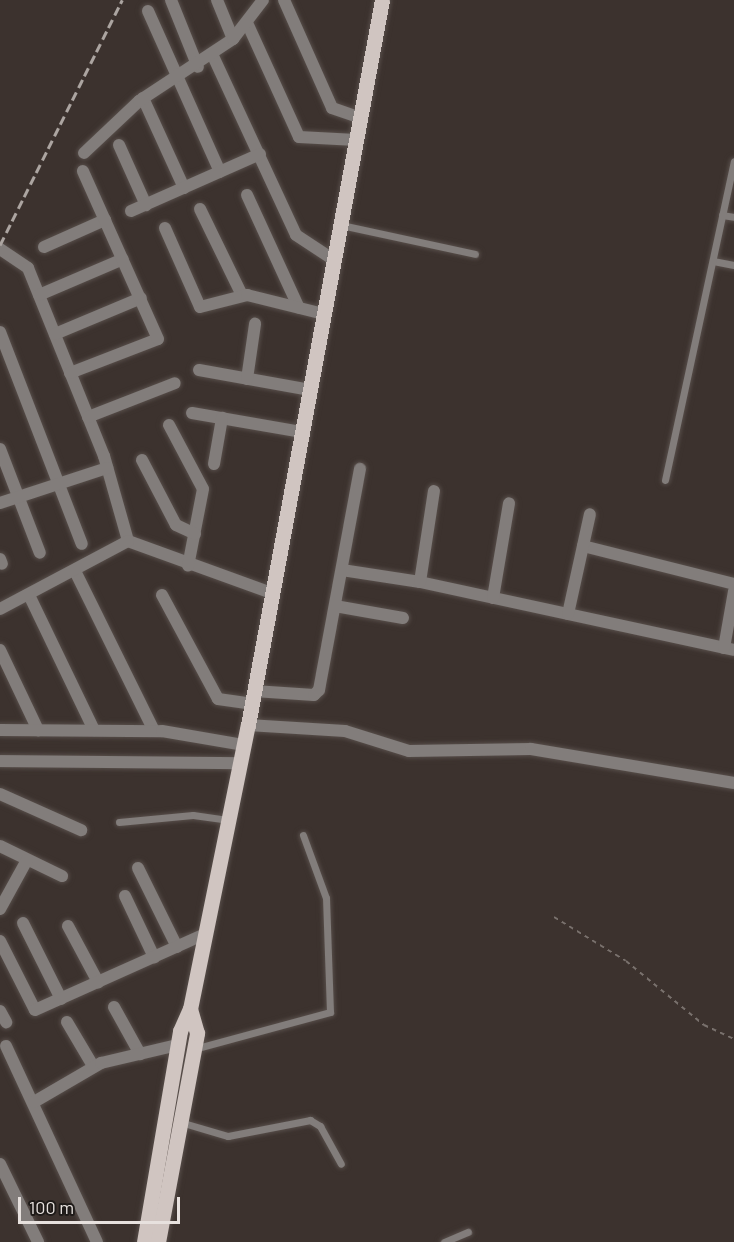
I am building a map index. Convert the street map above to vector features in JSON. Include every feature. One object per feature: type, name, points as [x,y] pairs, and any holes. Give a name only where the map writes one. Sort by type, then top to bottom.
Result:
[{"type":"main road","points":[[144,1242],[178,1045],[190,1009],[203,936],[248,725],[382,0]]},
{"type":"main road","points":[[158,1242],[197,1033],[190,1009]]},
{"type":"street","points":[[171,0],[198,67]]},
{"type":"street","points":[[217,0],[233,39]]},
{"type":"street","points":[[84,153],[143,98],[198,67],[233,39],[248,26],[263,0]]},
{"type":"street","points":[[284,0],[330,104],[361,118]]},
{"type":"street","points":[[148,11],[220,172]]},
{"type":"street","points":[[248,26],[299,137],[356,140]]},
{"type":"street","points":[[213,56],[296,235],[334,260]]},
{"type":"street","points":[[143,98],[184,188]]},
{"type":"street","points":[[119,145],[146,205]]},
{"type":"street","points":[[130,211],[260,154]]},
{"type":"street","points":[[70,373],[158,339],[83,171]]},
{"type":"street","points":[[247,195],[299,308]]},
{"type":"street","points":[[200,209],[242,295]]},
{"type":"street","points":[[44,247],[105,220]]},
{"type":"street","points":[[165,228],[200,307],[242,295],[324,314]]},
{"type":"street","points":[[0,249],[25,263],[107,468],[128,541]]},
{"type":"street","points":[[39,295],[123,259]]},
{"type":"street","points":[[55,334],[141,298]]},
{"type":"street","points":[[247,379],[255,324]]},
{"type":"street","points":[[0,332],[82,544]]},
{"type":"street","points":[[199,370],[310,390]]},
{"type":"street","points":[[88,417],[175,383]]},
{"type":"street","points":[[192,413],[302,432]]},
{"type":"street","points":[[214,464],[222,418]]},
{"type":"street","points":[[169,424],[203,489],[188,566]]},
{"type":"street","points":[[0,449],[40,553]]},
{"type":"street","points":[[142,460],[176,525],[195,534]]},
{"type":"street","points":[[0,502],[107,468]]},
{"type":"street","points":[[162,595],[218,699],[314,695],[319,690],[360,469]]},
{"type":"street","points":[[420,582],[434,491]]},
{"type":"street","points":[[493,598],[509,503]]},
{"type":"street","points":[[568,615],[590,514]]},
{"type":"street","points":[[128,541],[188,566],[272,593]]},
{"type":"street","points":[[0,609],[76,573],[128,541]]},
{"type":"street","points":[[583,546],[734,584]]},
{"type":"street","points":[[342,570],[420,582],[729,649],[734,591]]},
{"type":"street","points":[[76,573],[154,731]]},
{"type":"street","points":[[29,595],[94,730]]},
{"type":"street","points":[[335,606],[403,618]]},
{"type":"street","points":[[0,650],[38,730]]},
{"type":"street","points":[[248,725],[345,731],[409,750],[531,749],[734,783]]},
{"type":"street","points":[[0,730],[154,731],[243,745]]},
{"type":"street","points":[[0,761],[240,763]]},
{"type":"street","points":[[0,794],[81,830]]},
{"type":"street","points":[[0,846],[62,876]]},
{"type":"street","points":[[0,909],[27,860]]},
{"type":"street","points":[[138,868],[177,947]]},
{"type":"street","points":[[125,896],[154,957]]},
{"type":"street","points":[[23,923],[61,999]]},
{"type":"street","points":[[68,926],[98,982]]},
{"type":"street","points":[[0,941],[34,1010],[203,936]]},
{"type":"street","points":[[114,1007],[140,1054]]},
{"type":"street","points":[[68,1022],[93,1066]]},
{"type":"street","points":[[34,1102],[93,1066],[178,1045]]},
{"type":"street","points":[[6,1046],[34,1102],[97,1242]]},
{"type":"street","points":[[0,1164],[38,1242]]},
{"type":"lane","points":[[665,480],[734,161]]},
{"type":"lane","points":[[723,214],[734,217]]},
{"type":"lane","points":[[341,225],[475,254]]},
{"type":"lane","points":[[712,261],[734,265]]},
{"type":"lane","points":[[119,822],[193,815],[228,820]]},
{"type":"lane","points":[[194,1049],[330,1012],[326,898],[303,835]]},
{"type":"lane","points":[[180,1122],[228,1136],[310,1120],[320,1126],[341,1164]]},
{"type":"lane","points":[[444,1242],[468,1232]]},
{"type":"path","points":[[554,917],[626,961],[704,1025],[734,1039]]},
{"type":"railway","points":[[0,245],[122,0]]}]
